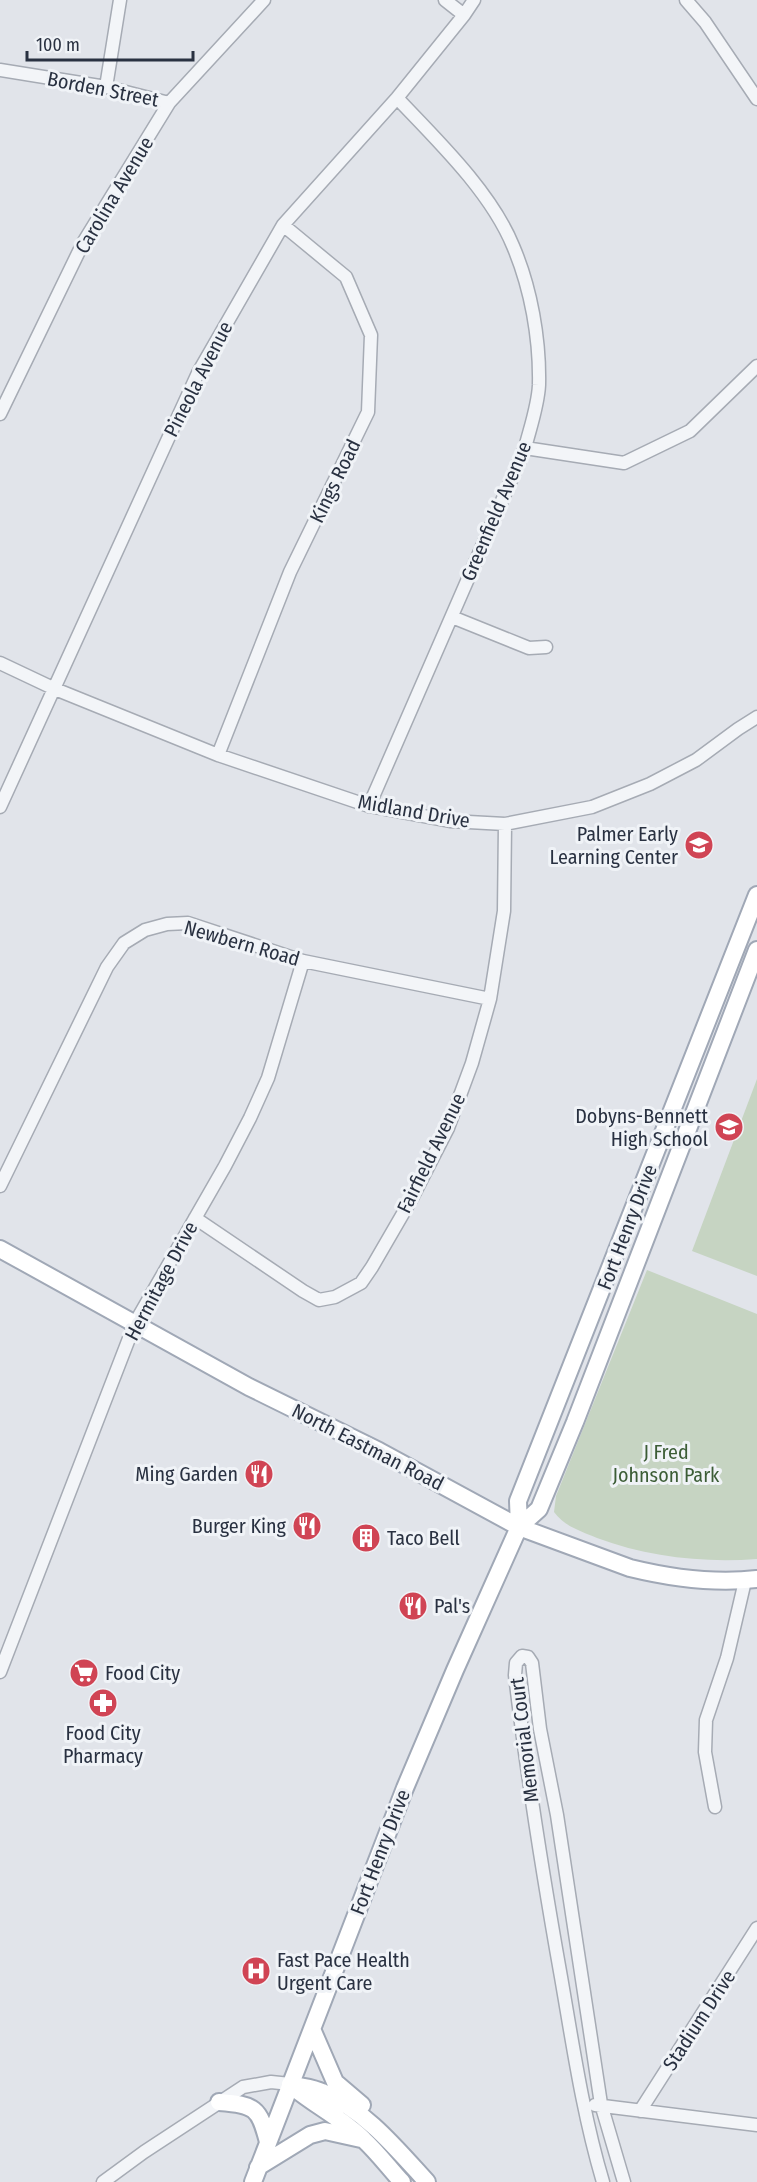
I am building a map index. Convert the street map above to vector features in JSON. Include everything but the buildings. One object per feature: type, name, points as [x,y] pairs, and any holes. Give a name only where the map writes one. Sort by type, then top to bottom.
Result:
[{"type":"main road","name":"Fort Henry Drive","points":[[519,1527],[518,1501],[757,895]]},
{"type":"main road","name":"Fort Henry Drive","points":[[256,2175],[405,1788],[519,1527],[539,1509],[757,950]]},
{"type":"main road","name":"North Eastman Road","points":[[0,1250],[249,1387],[379,1451],[519,1527],[630,1568],[692,1579],[751,1580]]},
{"type":"main road","points":[[312,2029],[335,2082],[373,2113],[398,2150]]},
{"type":"main road","points":[[290,2084],[364,2140],[402,2182]]},
{"type":"main road","points":[[290,2084],[320,2091],[351,2107],[398,2150],[427,2182]]},
{"type":"main road","points":[[219,2102],[248,2105],[256,2111],[268,2142]]},
{"type":"main road","points":[[256,2175],[309,2134],[325,2132],[364,2140]]},
{"type":"street","points":[[106,87],[120,0]]},
{"type":"street","name":"Carolina Avenue","points":[[0,414],[83,243],[170,103],[264,0]]},
{"type":"street","points":[[445,0],[464,15]]},
{"type":"street","name":"Pineola Avenue","points":[[0,807],[198,373],[283,225],[397,98],[474,0]]},
{"type":"street","points":[[686,0],[705,22],[756,93]]},
{"type":"street","name":"Borden Street","points":[[0,70],[106,87],[170,103]]},
{"type":"street","name":"Greenfield Avenue","points":[[369,806],[525,448],[539,387],[537,345],[530,296],[513,245],[492,208],[456,161],[397,98]]},
{"type":"street","name":"Kings Road","points":[[218,755],[290,572],[368,412],[371,335],[346,278],[283,225]]},
{"type":"street","points":[[525,448],[624,463],[690,431],[757,366]]},
{"type":"street","points":[[452,617],[529,648],[546,647]]},
{"type":"street","name":"Midland Drive","points":[[0,663],[218,755],[369,806],[450,821],[505,824],[592,807],[650,784],[696,760],[757,717]]},
{"type":"street","name":"Fairfield Avenue","points":[[195,1218],[320,1300],[335,1297],[361,1282],[412,1198],[448,1128],[472,1063],[490,999],[504,911],[505,824]]},
{"type":"street","name":"Newbern Road","points":[[0,1186],[107,967],[124,943],[145,930],[167,924],[188,923],[303,961],[490,999]]},
{"type":"street","name":"Hermitage Drive","points":[[0,1672],[135,1323],[245,1128],[268,1078],[303,961]]},
{"type":"street","points":[[715,1807],[705,1752],[706,1720],[751,1580]]},
{"type":"street","name":"Memorial Court","points":[[603,2182],[584,2106],[534,1819],[515,1675],[516,1663],[522,1656],[528,1657],[532,1663],[540,1729],[557,1815],[601,2104],[624,2182]]},
{"type":"street","points":[[534,1819],[557,1815]]},
{"type":"street","name":"Stadium Drive","points":[[640,2111],[757,1928]]},
{"type":"street","points":[[743,1950],[757,1953]]},
{"type":"street","points":[[103,2182],[243,2087],[271,2082],[290,2084]]},
{"type":"street","points":[[584,2106],[601,2104],[757,2125]]},
{"type":"green space","points":[[757,1079],[757,1276],[692,1251]]},
{"type":"green space","name":"J Fred Johnson Park","points":[[647,1270],[757,1314],[757,1559],[696,1559],[636,1550],[579,1531],[568,1525],[554,1512],[556,1496]]},
{"type":"place","name":"Palmer Early Learning Center","points":[[699,845]]},
{"type":"place","name":"Dobyns-Bennett High School","points":[[729,1127]]},
{"type":"place","name":"Ming Garden","points":[[259,1474]]},
{"type":"place","name":"Burger King","points":[[307,1526]]},
{"type":"place","name":"Taco Bell","points":[[366,1538]]},
{"type":"place","name":"Pal's","points":[[413,1606]]},
{"type":"place","name":"Food City","points":[[84,1673]]},
{"type":"place","name":"Food City Pharmacy","points":[[103,1703]]},
{"type":"place","name":"Fast Pace Health Urgent Care","points":[[256,1971]]}]
